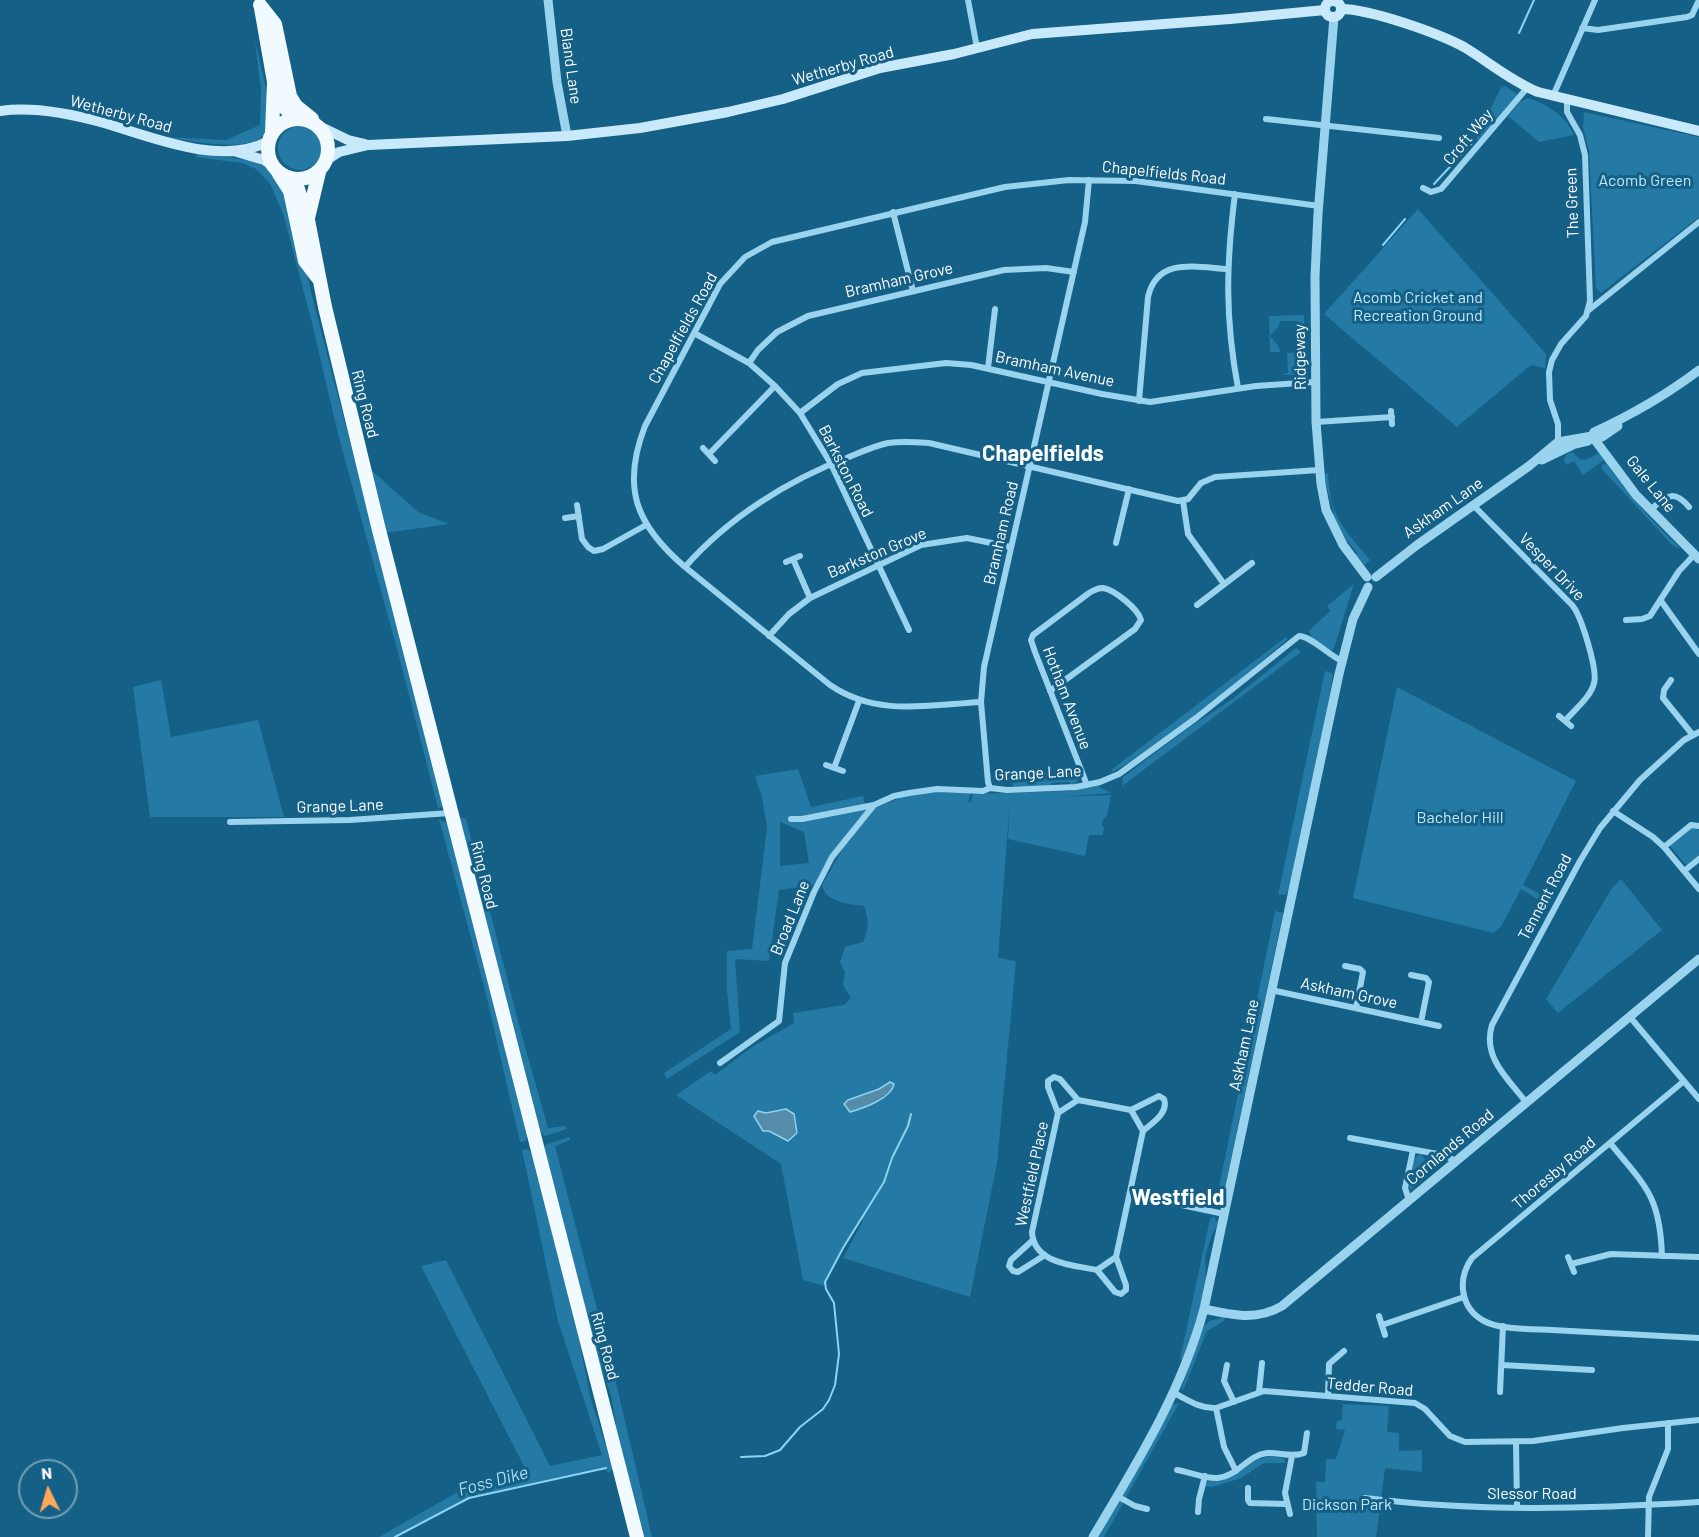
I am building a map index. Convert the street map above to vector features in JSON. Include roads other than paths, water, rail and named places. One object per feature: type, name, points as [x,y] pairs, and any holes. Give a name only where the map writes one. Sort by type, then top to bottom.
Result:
[{"type":"highway","points":[[260,3],[274,82],[285,108],[296,119]]},
{"type":"highway","points":[[260,3],[274,24],[290,96],[302,112],[323,128],[328,141],[328,159],[319,172],[304,179],[295,180],[283,175],[271,165]]},
{"type":"highway","points":[[274,82],[268,154],[271,165],[290,191],[305,261],[319,279]]},
{"type":"highway","points":[[271,137],[282,123],[296,119],[304,119],[323,128]]},
{"type":"highway","name":"Ring Road","points":[[308,220],[319,172]]},
{"type":"highway","name":"Ring Road","points":[[295,180],[308,220],[319,279],[381,538],[637,1537]]},
{"type":"main road","name":"Wetherby Road","points":[[328,159],[339,152],[368,145],[567,136],[640,128],[728,112],[783,99],[880,68],[1042,32],[1325,10],[1329,16],[1336,6]]},
{"type":"main road","points":[[1336,6],[1374,15],[1450,40],[1527,88],[1567,100],[1699,130]]},
{"type":"main road","name":"Wetherby Road","points":[[0,111],[13,109],[62,113],[102,122],[171,143],[203,150],[234,151],[254,156],[271,165]]},
{"type":"main road","name":"Wetherby Road","points":[[323,128],[348,140],[368,145]]},
{"type":"main road","name":"Wetherby Road","points":[[234,151],[255,147],[271,137]]},
{"type":"street","name":"Bland Lane","points":[[548,0],[557,82],[567,136]]},
{"type":"street","points":[[968,0],[977,48]]},
{"type":"street","points":[[1552,96],[1594,0]]},
{"type":"street","points":[[1582,28],[1598,30],[1687,17],[1692,15],[1699,0]]},
{"type":"street","name":"Ridgeway","points":[[1336,6],[1315,276],[1316,422],[1323,497],[1331,523],[1343,545],[1371,577]]},
{"type":"street","name":"Croft Way","points":[[1423,188],[1431,192],[1441,189],[1527,88]]},
{"type":"street","name":"The Green","points":[[1567,100],[1567,112],[1580,135],[1585,155],[1590,294],[1588,310]]},
{"type":"street","points":[[1266,119],[1438,138]]},
{"type":"street","name":"Bramham Road","points":[[990,788],[981,702],[984,667],[1074,272],[1086,214],[1089,180]]},
{"type":"street","name":"Chapelfields Road","points":[[981,702],[893,707],[859,701],[830,685],[685,567],[664,549],[646,525],[635,494],[634,468],[638,446],[645,426],[720,284],[737,263],[753,251],[785,238],[1005,186],[1049,181],[1136,181],[1319,206]]},
{"type":"street","points":[[1235,194],[1227,268],[1230,339],[1238,388]]},
{"type":"street","points":[[893,212],[913,291]]},
{"type":"street","points":[[1558,442],[1558,424],[1550,400],[1549,372],[1552,360],[1561,344],[1586,316],[1588,310],[1699,222]]},
{"type":"street","name":"Bramham Grove","points":[[749,363],[767,340],[796,320],[985,273],[1019,268],[1046,268],[1074,272]]},
{"type":"street","points":[[1139,401],[1148,297],[1152,285],[1162,273],[1174,268],[1227,268]]},
{"type":"street","points":[[988,368],[995,309]]},
{"type":"street","name":"Barkston Road","points":[[694,333],[749,363],[800,413],[831,464],[909,630]]},
{"type":"street","name":"Bramham Avenue","points":[[800,413],[838,384],[862,373],[946,363],[988,368],[1139,401],[1167,400],[1273,384],[1315,382]]},
{"type":"street","points":[[1597,437],[1667,394],[1699,370]]},
{"type":"street","points":[[709,454],[775,386]]},
{"type":"street","points":[[1316,422],[1392,417]]},
{"type":"street","points":[[1558,424],[1570,438]]},
{"type":"street","name":"Askham Lane","points":[[1094,1537],[1174,1393],[1191,1352],[1204,1310],[1342,661],[1353,619],[1368,587],[1377,585],[1371,577],[1529,466],[1558,442],[1570,438],[1597,437]]},
{"type":"street","name":"Askham Lane","points":[[1529,466],[1575,444],[1597,437]]},
{"type":"street","name":"Gale Lane","points":[[1597,437],[1636,495],[1697,557]]},
{"type":"street","points":[[685,567],[713,538],[773,495],[831,464],[881,445],[916,442],[1184,501]]},
{"type":"street","points":[[704,448],[715,461]]},
{"type":"street","points":[[1184,501],[1201,483],[1215,477],[1319,470]]},
{"type":"street","points":[[1116,543],[1129,489]]},
{"type":"street","points":[[1650,510],[1666,497],[1671,496],[1682,499],[1689,507]]},
{"type":"street","points":[[1184,501],[1188,534],[1224,584]]},
{"type":"street","points":[[577,505],[582,539],[594,551],[603,549],[646,525]]},
{"type":"street","name":"Vesper Drive","points":[[1473,505],[1572,605],[1577,613],[1594,668],[1595,681],[1590,692],[1565,721]]},
{"type":"street","points":[[565,518],[579,516]]},
{"type":"street","name":"Barkston Grove","points":[[769,636],[789,614],[810,598],[921,545],[976,539],[1011,547]]},
{"type":"street","points":[[800,556],[790,561],[810,598]]},
{"type":"street","points":[[1626,620],[1650,616],[1679,571],[1697,557]]},
{"type":"street","points":[[1197,604],[1252,563]]},
{"type":"street","name":"Hotham Avenue","points":[[1050,691],[1135,629],[1141,620],[1135,609],[1110,590],[1099,588],[1033,635],[1032,645],[1050,691],[1087,785]]},
{"type":"street","points":[[1661,601],[1699,654]]},
{"type":"street","name":"Grange Lane","points":[[791,819],[874,806],[894,796],[909,792],[937,789],[983,791],[990,788],[1038,789],[1087,785],[1109,778],[1139,761],[1299,636],[1307,637],[1329,656],[1342,661]]},
{"type":"street","points":[[1671,680],[1664,690],[1663,698],[1692,735]]},
{"type":"street","points":[[834,768],[859,701]]},
{"type":"street","name":"Tennent Road","points":[[1526,1102],[1494,1062],[1489,1046],[1490,1032],[1596,834],[1640,780],[1692,735],[1699,732]]},
{"type":"street","points":[[826,765],[843,771]]},
{"type":"street","name":"Broad Lane","points":[[720,1063],[779,1021],[785,963],[810,902],[831,857],[874,806]]},
{"type":"street","points":[[1613,811],[1664,847],[1699,889]]},
{"type":"street","name":"Grange Lane","points":[[230,822],[350,820],[451,813]]},
{"type":"street","points":[[1664,847],[1691,825],[1699,826]]},
{"type":"street","points":[[1684,871],[1699,859]]},
{"type":"street","name":"Cornlands Road","points":[[1204,1310],[1253,1316],[1275,1310],[1699,959]]},
{"type":"street","points":[[1345,966],[1360,969],[1363,972],[1356,1008]]},
{"type":"street","name":"Askham Grove","points":[[1411,975],[1426,978],[1429,982],[1420,1022]]},
{"type":"street","name":"Askham Grove","points":[[1271,990],[1439,1026]]},
{"type":"street","points":[[1630,1017],[1699,1099]]},
{"type":"street","name":"Westfield Place","points":[[1033,1240],[1011,1260],[1009,1266],[1013,1271],[1018,1272],[1045,1256],[1033,1240],[1032,1232],[1058,1113],[1048,1087],[1048,1081],[1054,1077],[1060,1079],[1078,1101],[1058,1113]]},
{"type":"street","name":"Thoresby Road","points":[[1464,1298],[1462,1280],[1472,1258],[1684,1081]]},
{"type":"street","points":[[1045,1256],[1052,1261],[1097,1270],[1115,1292],[1121,1294],[1126,1290],[1116,1257],[1143,1131],[1164,1111],[1166,1104],[1159,1096],[1131,1110],[1078,1101]]},
{"type":"street","points":[[1131,1110],[1143,1131]]},
{"type":"street","points":[[1350,1138],[1443,1155],[1456,1161]]},
{"type":"street","points":[[1610,1143],[1641,1180],[1653,1200],[1660,1220],[1662,1256]]},
{"type":"street","points":[[1409,1200],[1405,1188],[1413,1150]]},
{"type":"street","points":[[1130,1194],[1224,1214]]},
{"type":"street","points":[[1574,1272],[1570,1260],[1611,1254],[1699,1257]]},
{"type":"street","points":[[1097,1270],[1116,1257]]},
{"type":"street","points":[[1382,1325],[1464,1298],[1471,1310],[1484,1322],[1503,1326],[1699,1338]]},
{"type":"street","points":[[1379,1316],[1385,1335]]},
{"type":"street","points":[[1500,1392],[1503,1326]]},
{"type":"street","points":[[1328,1396],[1329,1364],[1344,1351]]},
{"type":"street","points":[[1259,1392],[1262,1363]]},
{"type":"street","points":[[1227,1365],[1224,1381],[1234,1402]]},
{"type":"street","points":[[1502,1365],[1592,1370]]},
{"type":"street","name":"Tedder Road","points":[[1216,1408],[1259,1392],[1415,1403],[1425,1409],[1456,1440],[1465,1442],[1516,1442],[1699,1420]]},
{"type":"street","points":[[1174,1393],[1196,1405],[1216,1408],[1224,1447],[1236,1471]]},
{"type":"street","points":[[1648,1537],[1648,1506],[1651,1490],[1669,1444],[1668,1424]]},
{"type":"street","points":[[1177,1470],[1220,1478],[1236,1471],[1260,1455],[1268,1453],[1292,1456],[1304,1453],[1307,1433]]},
{"type":"street","points":[[1516,1442],[1517,1508]]},
{"type":"street","points":[[1290,1514],[1285,1493],[1292,1456]]},
{"type":"street","points":[[1198,1512],[1205,1476]]},
{"type":"street","points":[[1248,1488],[1250,1503],[1286,1504]]},
{"type":"street","points":[[1117,1496],[1135,1506],[1147,1509]]},
{"type":"street","name":"Slessor Road","points":[[1365,1498],[1448,1506],[1517,1508],[1648,1506],[1699,1502]]},
{"type":"waterway","points":[[1519,33],[1534,0]]},
{"type":"waterway","points":[[1434,184],[1472,143]]},
{"type":"waterway","points":[[1383,245],[1405,219]]},
{"type":"waterway","points":[[741,1457],[765,1456],[780,1450],[800,1427],[823,1409],[829,1400],[835,1385],[839,1354],[834,1303],[826,1289],[825,1282],[884,1182],[911,1114]]},
{"type":"waterway","name":"Foss Dike","points":[[395,1537],[469,1498],[606,1468]]},
{"type":"district","name":"Chapelfields","points":[[1043,454]]},
{"type":"district","name":"Westfield","points":[[1178,1198]]},
{"type":"park label","name":"Acomb Green","points":[[1645,181]]},
{"type":"park label","name":"Acomb Cricket and Recreation Ground","points":[[1418,307]]},
{"type":"park label","name":"Bachelor Hill","points":[[1460,818]]},
{"type":"park label","name":"Dickson Park","points":[[1347,1505]]}]
